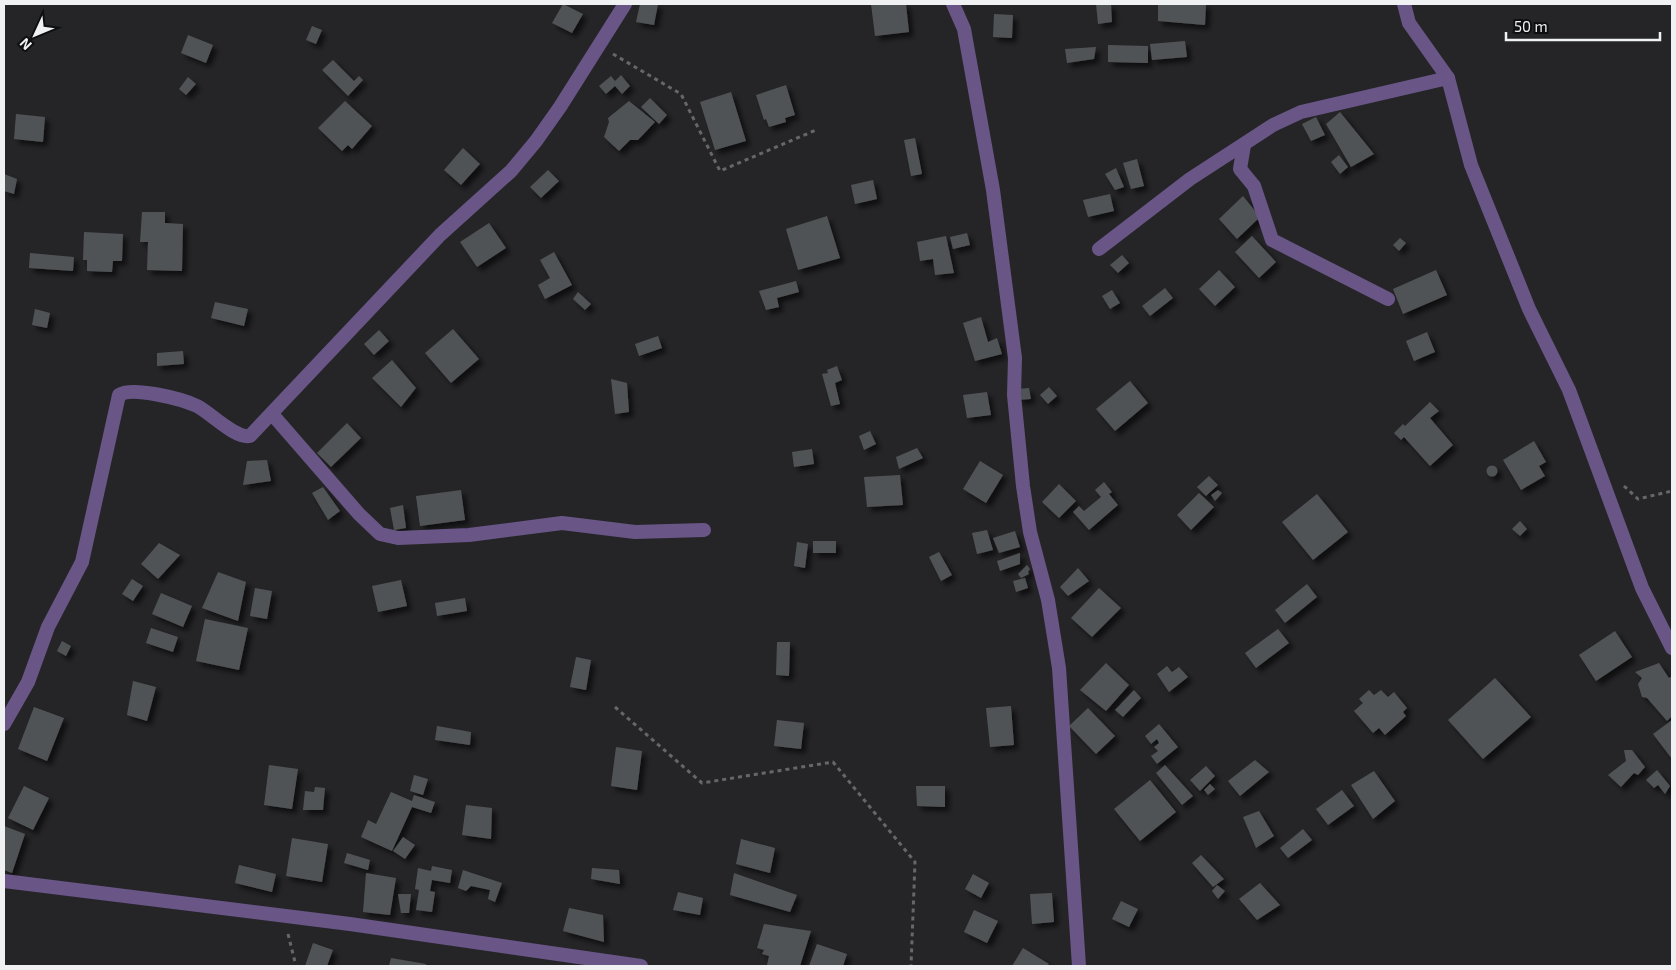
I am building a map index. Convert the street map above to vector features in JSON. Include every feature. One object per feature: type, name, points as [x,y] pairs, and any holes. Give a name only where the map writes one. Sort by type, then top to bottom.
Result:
[{"type":"street","points":[[4,724],[28,682],[42,641],[82,562],[118,395],[128,391],[176,399],[198,407],[242,436],[246,436],[272,414],[440,235],[511,171],[541,134],[625,4]]},
{"type":"street","points":[[953,4],[964,29],[994,190],[1015,358],[1014,395],[1023,486],[1030,532],[1048,600],[1059,668],[1080,966]]},
{"type":"street","points":[[1404,4],[1409,23],[1448,78],[1471,165],[1529,308],[1569,390],[1642,588],[1672,648]]},
{"type":"street","points":[[1099,249],[1182,184],[1273,125],[1301,112],[1448,78]]},
{"type":"street","points":[[1244,144],[1240,169],[1254,186],[1272,240],[1388,299]]},
{"type":"street","points":[[272,414],[316,462],[342,495],[380,534],[398,538],[469,535],[562,524],[635,532],[704,530]]},
{"type":"street","points":[[4,881],[350,924],[641,966]]},
{"type":"path","points":[[599,44],[680,94],[720,171],[816,130]]},
{"type":"path","points":[[1624,486],[1638,499],[1672,491]]},
{"type":"path","points":[[615,707],[702,783],[833,762],[915,862],[911,966]]},
{"type":"path","points":[[296,966],[286,935],[304,919]]},
{"type":"building","points":[[563,4],[583,14],[572,33],[552,23]]},
{"type":"building","points":[[640,4],[658,4],[654,25],[636,22]]},
{"type":"building","points":[[871,4],[906,4],[909,32],[875,36]]},
{"type":"building","points":[[1096,4],[1111,4],[1112,22],[1098,24]]},
{"type":"building","points":[[1158,4],[1206,4],[1205,25],[1158,21]]},
{"type":"building","points":[[994,14],[1013,15],[1012,38],[993,37]]},
{"type":"building","points":[[312,26],[322,30],[316,44],[306,40]]},
{"type":"building","points":[[188,35],[213,45],[206,63],[181,53]]},
{"type":"building","points":[[1185,41],[1187,57],[1152,60],[1150,44]]},
{"type":"building","points":[[1108,45],[1148,46],[1148,63],[1108,62]]},
{"type":"building","points":[[1096,47],[1094,59],[1067,63],[1065,49]]},
{"type":"building","points":[[333,60],[354,81],[359,76],[363,80],[348,96],[322,70]]},
{"type":"building","points":[[621,75],[630,86],[622,94],[615,86],[606,94],[599,86],[611,76],[615,81]]},
{"type":"building","points":[[188,77],[196,84],[186,95],[179,89]]},
{"type":"building","points":[[786,85],[795,115],[785,118],[786,122],[769,127],[766,119],[764,120],[756,95]]},
{"type":"building","points":[[731,92],[746,141],[715,150],[700,102]]},
{"type":"building","points":[[650,98],[667,115],[659,124],[641,107]]},
{"type":"building","points":[[345,101],[372,126],[352,149],[348,145],[342,151],[318,128]]},
{"type":"building","points":[[629,101],[655,122],[638,140],[630,140],[619,151],[604,137],[609,122],[608,118]]},
{"type":"building","points":[[1340,112],[1374,154],[1351,167],[1326,124]]},
{"type":"building","points":[[16,114],[45,117],[43,142],[14,139]]},
{"type":"building","points":[[1316,117],[1325,135],[1311,141],[1302,124]]},
{"type":"building","points":[[915,138],[922,174],[911,176],[904,140]]},
{"type":"building","points":[[463,148],[480,164],[461,185],[444,170]]},
{"type":"building","points":[[1339,155],[1348,167],[1340,174],[1331,162]]},
{"type":"building","points":[[1137,159],[1144,186],[1131,189],[1123,163]]},
{"type":"building","points":[[1116,168],[1124,187],[1115,190],[1105,174]]},
{"type":"building","points":[[548,170],[559,181],[541,198],[530,187]]},
{"type":"building","points":[[4,174],[17,179],[14,194],[4,191]]},
{"type":"building","points":[[873,180],[877,199],[855,204],[851,185]]},
{"type":"building","points":[[1110,194],[1114,211],[1088,217],[1083,200]]},
{"type":"building","points":[[1243,196],[1260,217],[1237,239],[1219,219]]},
{"type":"building","points":[[142,212],[165,212],[165,223],[183,224],[182,271],[147,270],[148,242],[140,242]]},
{"type":"building","points":[[827,216],[840,258],[798,270],[786,229]]},
{"type":"building","points":[[489,223],[506,248],[477,267],[460,242]]},
{"type":"building","points":[[84,232],[123,234],[122,261],[113,261],[112,272],[87,271],[87,260],[83,260]]},
{"type":"building","points":[[967,233],[970,245],[953,249],[950,237]]},
{"type":"building","points":[[946,236],[954,273],[935,275],[933,259],[920,261],[917,242]]},
{"type":"building","points":[[1252,236],[1276,262],[1259,278],[1235,252]]},
{"type":"building","points":[[1400,238],[1406,243],[1399,251],[1393,245]]},
{"type":"building","points":[[554,252],[572,285],[545,299],[538,285],[550,278],[540,260]]},
{"type":"building","points":[[30,253],[74,257],[73,271],[29,268]]},
{"type":"building","points":[[1122,255],[1129,263],[1118,273],[1110,265]]},
{"type":"building","points":[[1219,270],[1235,287],[1215,306],[1199,289]]},
{"type":"building","points":[[1436,270],[1447,295],[1403,314],[1393,289]]},
{"type":"building","points":[[796,281],[799,292],[777,298],[779,307],[766,310],[759,291]]},
{"type":"building","points":[[1165,288],[1173,298],[1150,316],[1142,306]]},
{"type":"building","points":[[1112,290],[1120,303],[1110,309],[1102,296]]},
{"type":"building","points":[[578,292],[591,304],[585,310],[573,299]]},
{"type":"building","points":[[215,302],[248,309],[244,326],[211,318]]},
{"type":"building","points":[[35,309],[50,313],[47,328],[32,325]]},
{"type":"building","points":[[981,317],[988,342],[997,338],[1002,354],[975,361],[963,323]]},
{"type":"building","points":[[453,329],[479,359],[451,383],[425,353]]},
{"type":"building","points":[[379,330],[389,341],[374,355],[364,344]]},
{"type":"building","points":[[1427,332],[1435,352],[1414,361],[1406,341]]},
{"type":"building","points":[[658,336],[662,348],[639,356],[635,344]]},
{"type":"building","points":[[183,351],[184,364],[157,366],[157,353]]},
{"type":"building","points":[[392,360],[416,388],[401,407],[372,378]]},
{"type":"building","points":[[837,366],[842,380],[835,383],[840,404],[831,406],[822,374],[828,373],[827,370]]},
{"type":"building","points":[[611,379],[627,383],[629,412],[615,414]]},
{"type":"building","points":[[1130,381],[1148,403],[1115,431],[1096,409]]},
{"type":"building","points":[[1049,387],[1057,396],[1048,404],[1040,395]]},
{"type":"building","points":[[1029,388],[1031,399],[1018,400],[1017,389]]},
{"type":"building","points":[[987,392],[991,415],[967,418],[963,395]]},
{"type":"building","points":[[1430,402],[1439,411],[1430,418],[1453,445],[1430,466],[1404,437],[1401,440],[1394,433],[1403,424],[1405,426]]},
{"type":"building","points":[[347,423],[361,438],[331,467],[317,453]]},
{"type":"building","points":[[870,431],[876,444],[864,450],[859,436]]},
{"type":"building","points":[[1534,441],[1546,462],[1539,466],[1545,476],[1521,490],[1503,460]]},
{"type":"building","points":[[917,448],[923,458],[899,469],[896,457]]},
{"type":"building","points":[[812,449],[814,464],[794,467],[792,452]]},
{"type":"building","points":[[267,460],[271,481],[243,485],[247,461]]},
{"type":"building","points":[[980,461],[1003,475],[986,503],[963,489]]},
{"type":"building","points":[[1490,466],[1494,466],[1497,471],[1496,475],[1490,476],[1487,473],[1487,469]]},
{"type":"building","points":[[900,475],[903,505],[867,507],[864,477]]},
{"type":"building","points":[[1209,476],[1218,485],[1206,496],[1197,487]]},
{"type":"building","points":[[1104,482],[1112,492],[1109,494],[1118,505],[1089,530],[1073,512],[1079,506],[1084,511],[1101,497],[1095,490]]},
{"type":"building","points":[[1059,484],[1076,501],[1059,518],[1042,502]]},
{"type":"building","points":[[323,487],[340,511],[328,520],[312,493]]},
{"type":"building","points":[[461,490],[465,520],[420,526],[416,496]]},
{"type":"building","points":[[1218,490],[1222,493],[1215,501],[1211,495]]},
{"type":"building","points":[[1199,493],[1214,507],[1191,530],[1177,515]]},
{"type":"building","points":[[1317,494],[1348,532],[1313,560],[1282,522]]},
{"type":"building","points":[[403,505],[406,528],[394,530],[390,508]]},
{"type":"building","points":[[1520,521],[1527,529],[1520,536],[1512,529]]},
{"type":"building","points":[[987,530],[993,550],[977,554],[972,533]]},
{"type":"building","points":[[1015,531],[1020,547],[999,553],[993,538]]},
{"type":"building","points":[[813,541],[836,541],[836,553],[813,553]]},
{"type":"building","points":[[797,542],[808,544],[805,568],[794,566]]},
{"type":"building","points":[[159,543],[180,555],[158,579],[141,564]]},
{"type":"building","points":[[939,552],[952,575],[941,581],[929,557]]},
{"type":"building","points":[[1020,553],[1020,564],[1000,571],[997,561]]},
{"type":"building","points":[[1027,565],[1030,569],[1029,574],[1021,578],[1018,574]]},
{"type":"building","points":[[1078,568],[1089,581],[1068,596],[1060,587]]},
{"type":"building","points":[[218,572],[246,582],[238,621],[202,608]]},
{"type":"building","points":[[1025,578],[1028,588],[1016,592],[1013,581]]},
{"type":"building","points":[[132,579],[143,586],[133,601],[122,594]]},
{"type":"building","points":[[401,580],[407,606],[378,612],[372,586]]},
{"type":"building","points":[[1307,584],[1317,597],[1285,623],[1275,610]]},
{"type":"building","points":[[255,588],[272,591],[267,619],[250,616]]},
{"type":"building","points":[[1099,588],[1121,608],[1092,637],[1071,618]]},
{"type":"building","points":[[161,593],[192,606],[183,627],[152,614]]},
{"type":"building","points":[[465,598],[467,611],[437,616],[435,603]]},
{"type":"building","points":[[205,619],[248,628],[239,670],[196,661]]},
{"type":"building","points":[[151,628],[178,637],[173,652],[146,643]]},
{"type":"building","points":[[1278,629],[1289,643],[1256,668],[1245,653]]},
{"type":"building","points":[[1615,631],[1632,657],[1596,681],[1579,655]]},
{"type":"building","points":[[62,641],[71,646],[66,656],[57,651]]},
{"type":"building","points":[[777,642],[790,642],[789,676],[776,675]]},
{"type":"building","points":[[576,657],[591,660],[586,690],[570,687]]},
{"type":"building","points":[[1106,663],[1129,685],[1106,711],[1080,690]]},
{"type":"building","points":[[1659,663],[1669,678],[1672,676],[1672,716],[1667,721],[1647,698],[1642,697],[1638,684],[1642,678],[1635,672]]},
{"type":"building","points":[[1167,666],[1172,672],[1179,667],[1188,677],[1169,692],[1157,674]]},
{"type":"building","points":[[1495,678],[1531,717],[1483,759],[1448,720]]},
{"type":"building","points":[[133,681],[156,687],[147,721],[127,715]]},
{"type":"building","points":[[1134,690],[1141,698],[1123,717],[1115,710]]},
{"type":"building","points":[[1369,690],[1374,695],[1381,690],[1388,697],[1394,692],[1407,708],[1403,712],[1406,716],[1385,735],[1379,728],[1373,733],[1354,711],[1363,703],[1359,699]]},
{"type":"building","points":[[1011,706],[1014,745],[990,747],[986,708]]},
{"type":"building","points":[[34,707],[64,718],[47,761],[18,749]]},
{"type":"building","points":[[1088,708],[1115,736],[1096,754],[1069,726]]},
{"type":"building","points":[[777,720],[804,723],[801,749],[774,746]]},
{"type":"building","points":[[1672,720],[1672,759],[1653,734]]},
{"type":"building","points":[[1159,724],[1178,747],[1157,764],[1151,756],[1158,751],[1154,747],[1159,743],[1157,739],[1151,744],[1145,736]]},
{"type":"building","points":[[437,726],[471,732],[470,745],[435,740]]},
{"type":"building","points":[[616,747],[642,751],[637,790],[611,786]]},
{"type":"building","points":[[1624,750],[1632,750],[1645,767],[1638,775],[1634,773],[1621,787],[1608,775],[1626,761]]},
{"type":"building","points":[[1255,760],[1269,772],[1240,796],[1228,781]]},
{"type":"building","points":[[269,765],[298,769],[292,809],[264,805]]},
{"type":"building","points":[[1165,765],[1193,796],[1182,805],[1156,773]]},
{"type":"building","points":[[1206,766],[1215,776],[1200,791],[1190,780]]},
{"type":"building","points":[[1657,770],[1670,786],[1665,794],[1658,785],[1654,788],[1646,780]]},
{"type":"building","points":[[1374,771],[1395,801],[1373,819],[1351,785]]},
{"type":"building","points":[[414,775],[428,779],[423,795],[410,791]]},
{"type":"building","points":[[1150,780],[1176,812],[1140,841],[1114,809]]},
{"type":"building","points":[[1210,784],[1215,789],[1208,795],[1204,790]]},
{"type":"building","points":[[24,786],[49,798],[33,830],[8,818]]},
{"type":"building","points":[[916,786],[945,786],[945,807],[917,806]]},
{"type":"building","points":[[315,787],[325,788],[323,810],[303,810],[305,791],[314,792]]},
{"type":"building","points":[[1342,790],[1354,806],[1328,825],[1316,809]]},
{"type":"building","points":[[391,792],[412,801],[414,795],[435,802],[431,813],[412,807],[392,851],[361,837],[368,820],[376,824]]},
{"type":"building","points":[[466,805],[492,808],[491,839],[462,835]]},
{"type":"building","points":[[1259,811],[1274,836],[1256,848],[1243,817]]},
{"type":"building","points":[[4,826],[25,834],[12,873],[4,870]]},
{"type":"building","points":[[1303,829],[1312,840],[1288,858],[1280,848]]},
{"type":"building","points":[[403,837],[415,845],[405,859],[393,851]]},
{"type":"building","points":[[292,838],[328,844],[322,882],[286,876]]},
{"type":"building","points":[[741,839],[775,848],[770,873],[736,864]]},
{"type":"building","points":[[347,853],[370,860],[368,870],[344,863]]},
{"type":"building","points":[[1201,855],[1224,879],[1213,887],[1192,863]]},
{"type":"building","points":[[239,865],[276,874],[272,892],[235,883]]},
{"type":"building","points":[[432,866],[452,870],[450,883],[432,880],[430,891],[435,892],[432,912],[416,910],[419,890],[415,889],[418,868],[431,871]]},
{"type":"building","points":[[592,868],[619,870],[620,884],[591,879]]},
{"type":"building","points":[[463,870],[502,883],[495,902],[488,899],[490,890],[471,886],[466,891],[458,888]]},
{"type":"building","points":[[366,873],[396,878],[390,915],[363,912]]},
{"type":"building","points":[[734,873],[797,895],[790,912],[730,895]]},
{"type":"building","points":[[973,874],[989,883],[981,898],[965,889]]},
{"type":"building","points":[[1260,883],[1280,905],[1257,920],[1239,899]]},
{"type":"building","points":[[1217,885],[1225,891],[1218,899],[1212,891]]},
{"type":"building","points":[[678,892],[703,898],[700,915],[673,910]]},
{"type":"building","points":[[1052,893],[1054,922],[1032,924],[1030,894]]},
{"type":"building","points":[[398,894],[411,894],[409,913],[401,913]]},
{"type":"building","points":[[1121,901],[1138,909],[1129,927],[1112,919]]},
{"type":"building","points":[[569,908],[603,915],[604,942],[563,931]]},
{"type":"building","points":[[974,910],[998,921],[987,943],[964,932]]},
{"type":"building","points":[[764,924],[811,931],[800,966],[767,965],[769,956],[762,954],[764,950],[757,948]]},
{"type":"building","points":[[313,943],[333,950],[327,966],[305,966]]},
{"type":"building","points":[[817,944],[847,954],[843,966],[809,966]]},
{"type":"building","points":[[1023,948],[1049,964],[1047,966],[1012,966]]},
{"type":"building","points":[[391,958],[426,964],[426,966],[389,966]]}]
